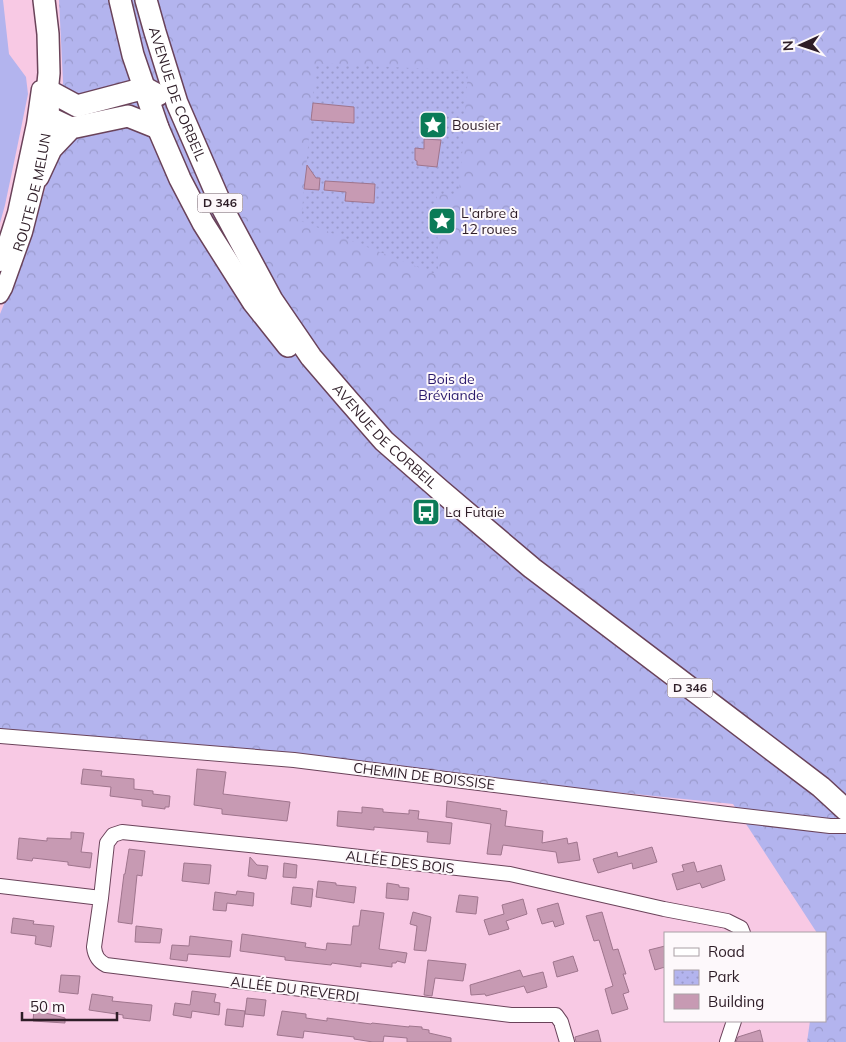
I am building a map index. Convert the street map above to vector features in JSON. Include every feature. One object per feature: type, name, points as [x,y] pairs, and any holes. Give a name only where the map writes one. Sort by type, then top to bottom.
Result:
[{"type":"main road","points":[[40,119],[46,104],[48,63],[48,34],[44,0]]},
{"type":"main road","name":"D 346","points":[[120,0],[133,55],[154,105],[180,180],[208,230],[253,302],[326,394],[364,436],[392,463],[450,510],[532,568]]},
{"type":"main road","name":"AVENUE DE CORBEIL","points":[[146,0],[177,103],[223,209],[272,300],[311,357],[384,441],[532,568],[813,781],[846,810]]},
{"type":"main road","points":[[116,96],[129,74],[133,55]]},
{"type":"main road","points":[[40,119],[70,128],[128,116],[154,105],[167,73]]},
{"type":"main road","points":[[53,93],[77,106]]},
{"type":"main road","points":[[40,119],[77,106],[116,96],[169,110],[194,169],[222,226],[272,300]]},
{"type":"main road","points":[[38,177],[51,149],[70,128]]},
{"type":"street","points":[[39,0],[43,49],[40,119]]},
{"type":"street","points":[[40,119],[53,93],[55,73],[52,0]]},
{"type":"street","name":"ROUTE DE MELUN","points":[[0,295],[24,232],[38,177],[40,119]]},
{"type":"street","name":"ROUTE DE MELUN","points":[[0,263],[16,213],[40,119]]},
{"type":"street","name":"CHEMIN DE BOISSISE","points":[[0,736],[294,760],[727,814],[830,826],[846,826]]},
{"type":"street","name":"ALLÉE DES BOIS","points":[[101,898],[107,843],[113,835],[122,832],[510,874],[664,909],[727,921],[741,928],[743,932]]},
{"type":"street","points":[[0,886],[101,898]]},
{"type":"street","name":"ALLÉE DU REVERDI","points":[[101,898],[94,947],[98,961],[106,966],[511,1015],[556,1015],[561,1022],[567,1042]]},
{"type":"street","points":[[727,1042],[734,1022]]},
{"type":"green space","points":[[0,0],[3,0],[9,54],[26,77],[28,94],[0,223]]},
{"type":"green space","name":"Bois de Bréviande","points":[[59,0],[846,0],[846,1042],[807,1042],[810,1022],[826,1022],[826,932],[816,932],[733,804],[0,730],[0,314],[26,249],[57,151],[63,82]]},
{"type":"green space","points":[[316,63],[468,71],[459,195],[437,194],[438,275],[301,221]]},
{"type":"building","points":[[313,103],[354,107],[354,123],[311,120]]},
{"type":"building","points":[[424,139],[441,140],[437,167],[417,165],[415,148],[424,149]]},
{"type":"building","points":[[307,165],[316,178],[320,178],[319,190],[304,189]]},
{"type":"building","points":[[325,181],[375,184],[374,203],[345,201],[346,192],[324,190]]},
{"type":"building","points":[[83,769],[102,771],[101,776],[134,779],[134,789],[153,791],[153,794],[170,796],[169,807],[165,807],[165,809],[142,806],[142,800],[110,796],[111,787],[81,784]]},
{"type":"building","points":[[197,769],[226,772],[223,794],[290,802],[287,821],[222,814],[222,809],[194,805]]},
{"type":"building","points":[[447,801],[507,811],[505,826],[543,831],[542,843],[567,838],[568,844],[577,842],[580,860],[558,863],[556,852],[503,845],[501,855],[487,854],[491,824],[446,817]]},
{"type":"building","points":[[362,807],[383,809],[383,812],[409,814],[409,810],[419,811],[418,819],[452,823],[450,844],[427,842],[428,832],[374,827],[374,830],[337,826],[338,811],[362,813]]},
{"type":"building","points":[[71,832],[84,833],[81,852],[92,853],[90,868],[68,865],[68,862],[33,858],[32,861],[17,859],[19,838],[47,841],[47,838],[71,839]]},
{"type":"building","points":[[652,847],[657,862],[633,869],[632,863],[598,873],[593,859],[617,852],[618,857]]},
{"type":"building","points":[[129,849],[145,851],[142,876],[137,875],[132,924],[118,922]]},
{"type":"building","points":[[250,857],[257,865],[268,866],[266,879],[248,876]]},
{"type":"building","points":[[694,862],[697,872],[721,865],[725,880],[702,888],[700,883],[677,890],[672,874],[684,871],[682,865]]},
{"type":"building","points":[[184,863],[211,865],[209,884],[182,881]]},
{"type":"building","points":[[284,863],[297,865],[296,878],[283,877]]},
{"type":"building","points":[[318,881],[356,887],[354,903],[316,897]]},
{"type":"building","points":[[387,883],[409,888],[408,900],[386,898]]},
{"type":"building","points":[[293,887],[313,889],[311,907],[291,904]]},
{"type":"building","points":[[237,891],[254,893],[253,906],[227,903],[226,911],[213,910],[215,892],[236,895]]},
{"type":"building","points":[[459,895],[478,897],[476,914],[456,912]]},
{"type":"building","points":[[523,899],[527,914],[506,921],[509,929],[489,935],[484,920],[504,914],[502,905]]},
{"type":"building","points":[[558,903],[564,924],[555,927],[553,921],[542,924],[537,909]]},
{"type":"building","points":[[361,910],[384,913],[379,949],[407,953],[405,963],[397,961],[392,963],[392,967],[361,963],[361,967],[332,963],[331,965],[285,960],[285,957],[240,951],[242,934],[306,943],[305,947],[326,950],[327,943],[351,945],[353,926],[359,926]]},
{"type":"building","points":[[413,912],[431,917],[426,951],[414,950],[417,926],[410,924]]},
{"type":"building","points":[[602,912],[613,950],[618,949],[626,974],[623,974],[629,992],[623,994],[628,1009],[612,1014],[605,989],[613,986],[599,940],[594,941],[586,916]]},
{"type":"building","points":[[13,918],[34,921],[33,924],[54,926],[51,947],[35,944],[36,936],[11,933]]},
{"type":"building","points":[[136,926],[162,929],[160,943],[135,942]]},
{"type":"building","points":[[190,936],[232,941],[230,957],[188,954],[187,961],[170,959],[172,945],[189,946]]},
{"type":"building","points":[[664,946],[664,967],[655,970],[649,950]]},
{"type":"building","points":[[573,956],[578,971],[557,977],[553,962]]},
{"type":"building","points":[[428,960],[466,964],[463,981],[435,978],[432,996],[424,995]]},
{"type":"building","points":[[520,970],[523,977],[543,972],[547,987],[527,993],[524,986],[486,996],[485,994],[471,995],[470,985]]},
{"type":"building","points":[[61,975],[80,976],[78,994],[59,992]]},
{"type":"building","points":[[192,991],[216,994],[214,1002],[220,1003],[219,1015],[192,1011],[191,1018],[173,1015],[175,1003],[190,1005]]},
{"type":"building","points":[[92,994],[113,997],[112,1001],[152,1005],[150,1021],[123,1018],[123,1015],[89,1010]]},
{"type":"building","points":[[247,998],[266,1000],[264,1016],[245,1014]]},
{"type":"building","points":[[227,1009],[245,1011],[243,1027],[225,1025]]},
{"type":"building","points":[[34,1010],[65,1018],[65,1023],[33,1021]]},
{"type":"building","points":[[282,1011],[306,1014],[306,1018],[327,1021],[327,1018],[371,1024],[422,1027],[422,1029],[429,1030],[429,1033],[451,1038],[451,1042],[407,1042],[407,1038],[384,1036],[383,1042],[373,1042],[354,1039],[354,1037],[304,1031],[303,1038],[277,1035]]},
{"type":"building","points":[[598,1030],[601,1042],[576,1042],[575,1037]]},
{"type":"building","points":[[760,1030],[763,1042],[736,1042],[738,1037]]},
{"type":"place","name":"Bousier","points":[[433,125]]},
{"type":"place","name":"L'arbre à 12 roues","points":[[442,221]]},
{"type":"place","name":"La Futaie","points":[[426,512]]}]
